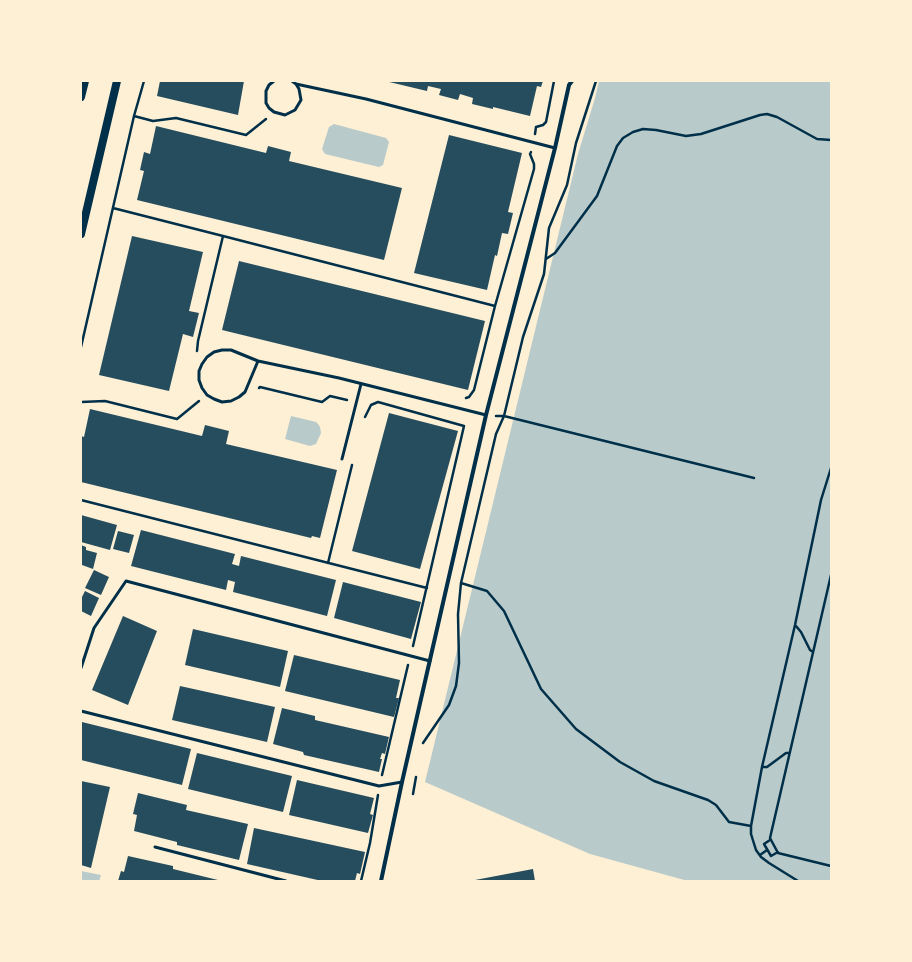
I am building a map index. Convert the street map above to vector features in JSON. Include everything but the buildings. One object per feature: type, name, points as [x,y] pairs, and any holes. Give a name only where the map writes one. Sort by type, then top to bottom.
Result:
[{"type":"main road","points":[[81,97],[85,81]]},
{"type":"main road","points":[[81,234],[117,81]]},
{"type":"street","points":[[381,881],[402,782],[486,415],[555,148],[568,83],[572,81]]},
{"type":"lane","points":[[274,81],[269,85],[265,97],[266,103],[274,112],[285,115],[295,110],[301,100],[301,94],[296,84]]},
{"type":"lane","points":[[292,81],[296,84],[366,99],[555,148]]},
{"type":"lane","points":[[258,361],[245,392],[231,401],[222,402],[214,399],[207,395],[202,388],[199,380],[199,371],[204,360],[214,352],[231,350],[258,361],[361,384],[486,415]]},
{"type":"lane","points":[[342,459],[361,384]]},
{"type":"lane","points":[[81,668],[94,628],[126,581],[410,657],[430,661]]},
{"type":"lane","points":[[81,711],[379,786],[402,782]]},
{"type":"lane","points":[[155,847],[286,881]]},
{"type":"path","points":[[81,347],[134,116],[144,81]]},
{"type":"path","points":[[461,400],[469,397],[474,390],[495,306],[534,169],[533,159],[530,154],[536,127],[543,125],[546,122],[554,81]]},
{"type":"path","points":[[422,747],[426,738],[449,705],[456,686],[459,663],[458,614],[461,584],[496,434],[504,416],[523,337],[540,287],[546,259],[549,228],[567,185],[576,143],[596,81]]},
{"type":"path","points":[[134,116],[153,121],[176,118],[246,135],[274,112]]},
{"type":"path","points":[[546,259],[555,252],[597,196],[618,146],[623,138],[633,132],[643,129],[686,136],[701,134],[767,114],[777,117],[817,139],[831,140]]},
{"type":"path","points":[[113,208],[495,306]]},
{"type":"path","points":[[193,357],[197,351],[198,341],[223,236]]},
{"type":"path","points":[[197,351],[204,348]]},
{"type":"path","points":[[256,392],[260,387],[322,402],[330,396],[371,405],[378,402],[464,426],[427,588],[379,786],[370,843],[361,881]]},
{"type":"path","points":[[81,402],[105,401],[177,419],[207,395]]},
{"type":"path","points":[[194,396],[197,402],[201,405]]},
{"type":"path","points":[[365,419],[371,405]]},
{"type":"path","points":[[486,415],[504,416],[754,478]]},
{"type":"path","points":[[328,563],[352,465]]},
{"type":"path","points":[[798,881],[769,863],[760,855],[756,850],[751,826],[762,767],[795,625],[821,500],[831,468]]},
{"type":"path","points":[[81,500],[427,588]]},
{"type":"path","points":[[831,575],[770,838],[778,853],[831,866]]},
{"type":"path","points":[[461,584],[487,591],[504,611],[541,689],[576,729],[620,762],[654,781],[708,800],[716,805],[729,822],[751,826]]},
{"type":"path","points":[[795,625],[801,632],[810,650],[813,652]]},
{"type":"path","points":[[762,767],[767,767],[786,753],[789,753]]},
{"type":"path","points":[[413,794],[417,774]]},
{"type":"path","points":[[770,840],[764,844],[767,850],[771,856],[778,852]]},
{"type":"path","points":[[760,855],[767,850]]},
{"type":"shaded area","points":[[599,81],[831,82],[831,881],[688,881],[590,854],[425,782],[578,154]]},
{"type":"shaded area","points":[[334,124],[386,138],[389,142],[383,165],[379,167],[325,154],[322,149],[329,127]]},
{"type":"shaded area","points":[[291,416],[316,422],[318,424],[321,433],[316,444],[310,446],[285,439]]},
{"type":"shaded area","points":[[81,871],[101,875],[99,881],[81,881]]}]
